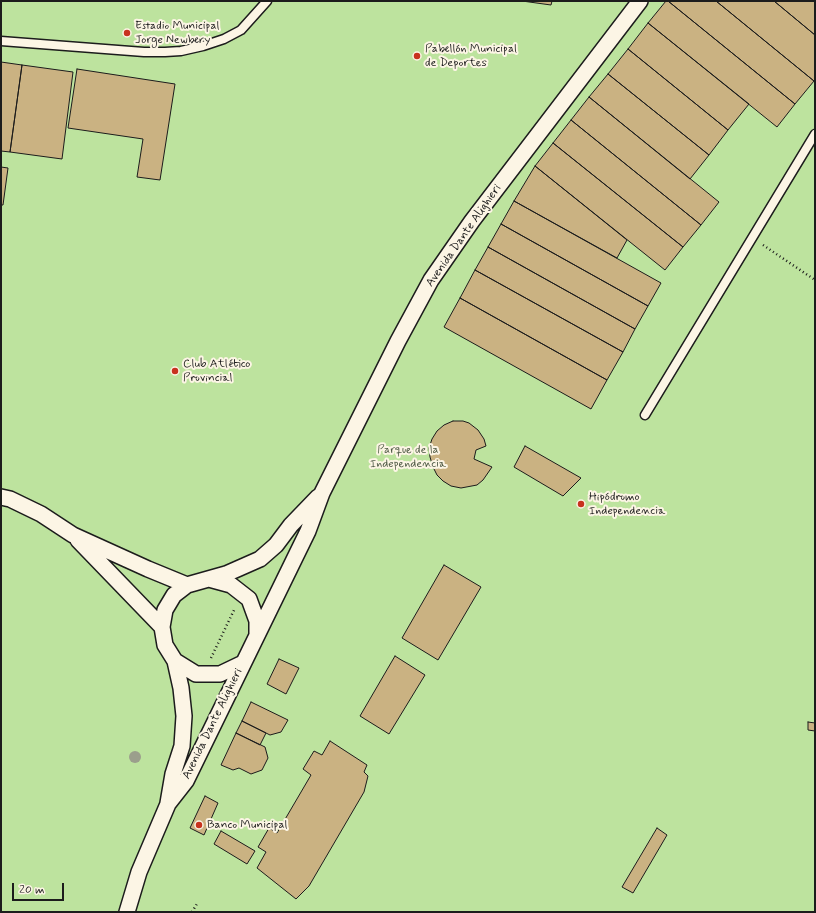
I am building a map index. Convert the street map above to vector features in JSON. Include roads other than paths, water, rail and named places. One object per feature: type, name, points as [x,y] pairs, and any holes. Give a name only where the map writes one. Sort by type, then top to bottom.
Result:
[{"type":"street","name":"Avenida Dante Alighieri","points":[[257,635],[308,531],[322,493],[398,341],[431,280],[472,221],[640,1]]},
{"type":"street","name":"Avenida Dante Alighieri","points":[[209,579],[243,567],[260,559],[276,545],[291,525],[322,493]]},
{"type":"street","points":[[1,497],[10,499],[40,514],[73,535],[187,585]]},
{"type":"street","points":[[73,535],[162,627]]},
{"type":"street","points":[[209,579],[231,585],[249,599],[257,621],[257,635],[243,663],[220,674],[196,674],[175,661],[165,645],[162,627],[165,610],[174,595],[187,585],[209,579]]},
{"type":"street","name":"Avenida Dante Alighieri","points":[[127,912],[139,872],[168,804],[173,774],[182,746],[184,716],[181,688],[175,661]]},
{"type":"street","name":"Avenida Dante Alighieri","points":[[168,804],[186,781],[243,663]]},
{"type":"lane","points":[[1,41],[144,52],[181,51],[224,39],[241,30],[267,1]]},
{"type":"lane","points":[[645,415],[815,134]]},
{"type":"place","name":"Estadio Municipal Jorge Newbery","points":[[127,33]]},
{"type":"place","name":"Pabellón Municipal de Deportes","points":[[417,56]]},
{"type":"place","name":"Club Atlético Provincial","points":[[175,371]]},
{"type":"place","name":"Hipódromo Independencia","points":[[581,504]]},
{"type":"place","name":"Banco Municipal","points":[[199,825]]},
{"type":"park label","name":"Parque de la Independencia","points":[[408,457]]}]
